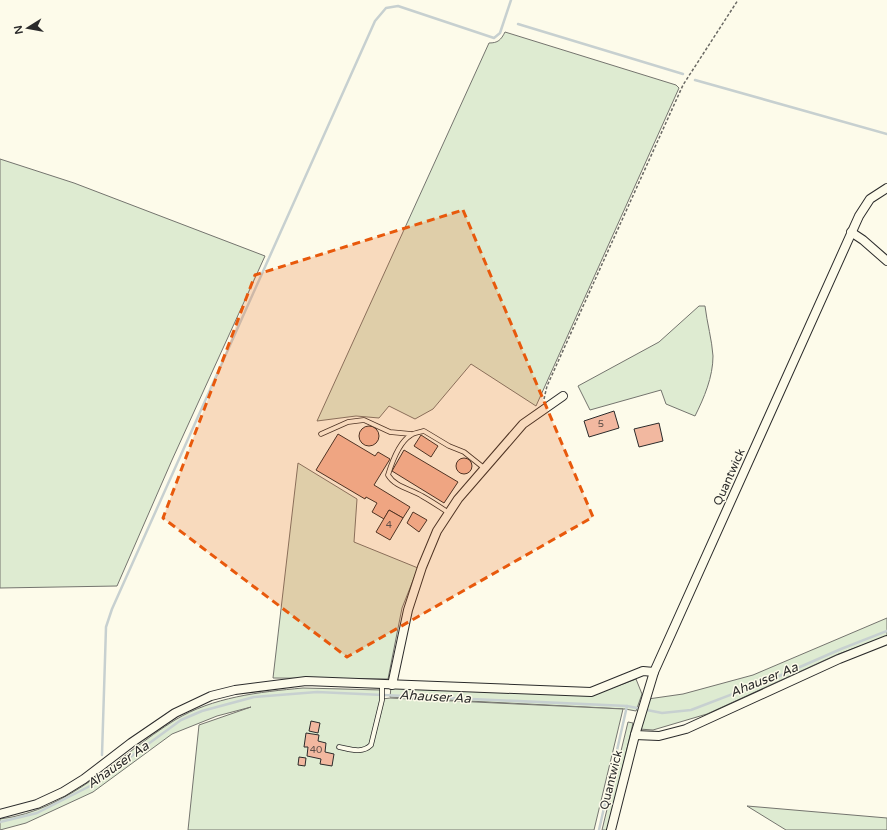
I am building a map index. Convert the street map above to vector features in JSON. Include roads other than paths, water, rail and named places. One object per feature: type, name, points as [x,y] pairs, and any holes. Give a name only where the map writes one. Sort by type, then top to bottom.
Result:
[{"type":"street","name":"Quantwick","points":[[611,830],[640,714],[654,672],[851,232],[864,205],[870,199],[887,188]]},
{"type":"street","points":[[851,232],[863,240],[887,261]]},
{"type":"street","points":[[392,684],[400,641],[422,567],[437,531],[458,499],[523,424],[563,396]]},
{"type":"street","points":[[635,735],[658,736],[686,729],[839,658],[887,640]]},
{"type":"street","points":[[0,814],[37,804],[63,792],[84,779],[156,725],[186,707],[211,696],[235,690],[286,683],[306,682],[383,687],[392,684],[592,692],[643,671],[654,672]]},
{"type":"lane","points":[[321,434],[348,422],[364,420],[390,432],[411,434],[424,431],[448,446],[464,452],[484,468]]},
{"type":"lane","points":[[411,434],[403,441],[388,475],[391,480],[412,492],[420,494],[449,513]]},
{"type":"lane","points":[[339,747],[361,751],[368,748],[373,739],[382,700],[383,687]]},
{"type":"waterway","points":[[102,755],[106,627],[112,609],[375,21],[386,8],[398,6],[494,38],[500,33],[511,0]]},
{"type":"waterway","points":[[518,24],[683,74]]},
{"type":"waterway","points":[[695,80],[887,134]]},
{"type":"waterway","name":"Ahauser Aa","points":[[0,822],[37,813],[92,785],[181,720],[202,711],[254,697],[317,692],[627,706],[662,713],[691,710],[777,677],[887,631]]},
{"type":"waterway","points":[[599,830],[627,706]]}]
